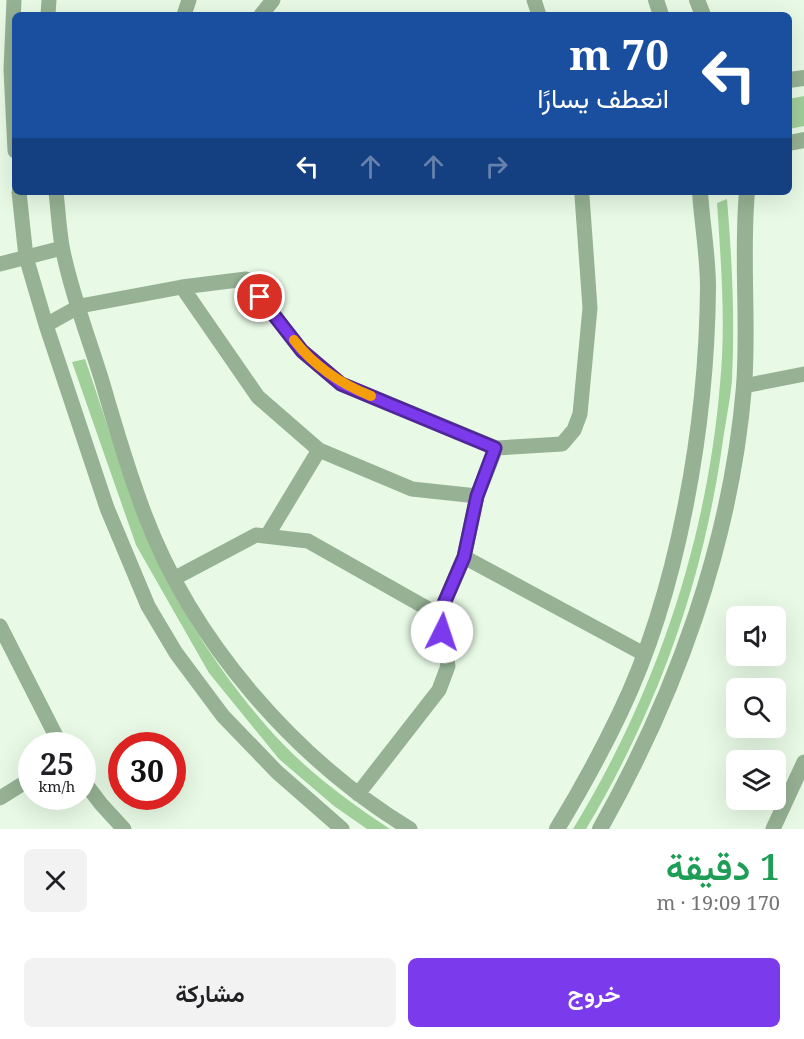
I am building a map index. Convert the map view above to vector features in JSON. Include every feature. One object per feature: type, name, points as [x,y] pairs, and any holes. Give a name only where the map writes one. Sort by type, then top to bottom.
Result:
[{"type":"street","points":[[263,12],[273,0]]},
{"type":"street","points":[[12,47],[12,90]]},
{"type":"street","points":[[19,195],[26,257],[46,325],[107,508],[148,606],[176,653],[223,716],[277,772],[342,829]]},
{"type":"street","points":[[56,195],[63,248],[80,306],[146,517],[175,578],[230,666],[261,702],[308,752],[358,794],[410,829]]},
{"type":"street","points":[[557,829],[582,788],[621,711],[644,654],[666,583],[686,494],[698,426],[706,356],[708,284],[700,195]]},
{"type":"street","points":[[600,829],[659,714],[686,646],[726,504],[744,386],[747,195]]},
{"type":"street","points":[[46,325],[80,306],[182,287],[246,279],[302,351],[341,384],[495,448],[562,444],[574,430],[580,414],[590,308],[582,196]]},
{"type":"street","points":[[0,264],[63,248]]},
{"type":"street","points":[[182,287],[258,397],[319,450],[412,489],[477,496]]},
{"type":"street","points":[[744,386],[804,374]]},
{"type":"street","points":[[358,794],[439,690],[448,666],[439,615],[464,557],[477,496],[495,448]]},
{"type":"street","points":[[267,536],[319,450]]},
{"type":"street","points":[[175,578],[256,534],[308,541],[439,615]]},
{"type":"street","points":[[464,557],[644,654]]},
{"type":"street","points":[[0,626],[21,673],[53,732]]},
{"type":"street","points":[[772,829],[799,791],[804,762]]},
{"type":"street","points":[[0,798],[18,786]]},
{"type":"street","points":[[96,797],[124,829]]},
{"type":"green space","points":[[804,96],[804,126],[792,128],[792,98]]},
{"type":"green space","points":[[727,199],[732,289],[732,380],[713,498],[702,548],[673,645],[634,739],[586,829],[573,829],[629,725],[672,616],[689,559],[703,501],[720,384],[723,316],[717,203]]},
{"type":"green space","points":[[85,359],[148,540],[173,593],[207,648],[245,700],[283,744],[334,790],[390,829],[367,829],[334,806],[279,759],[209,673],[136,545],[72,362]]},
{"type":"slow traffic","points":[[294,340],[302,351],[341,384],[371,396]]},
{"type":"route","points":[[260,297],[302,351],[341,384],[495,448],[477,496],[464,557],[439,615],[442,632]]}]
